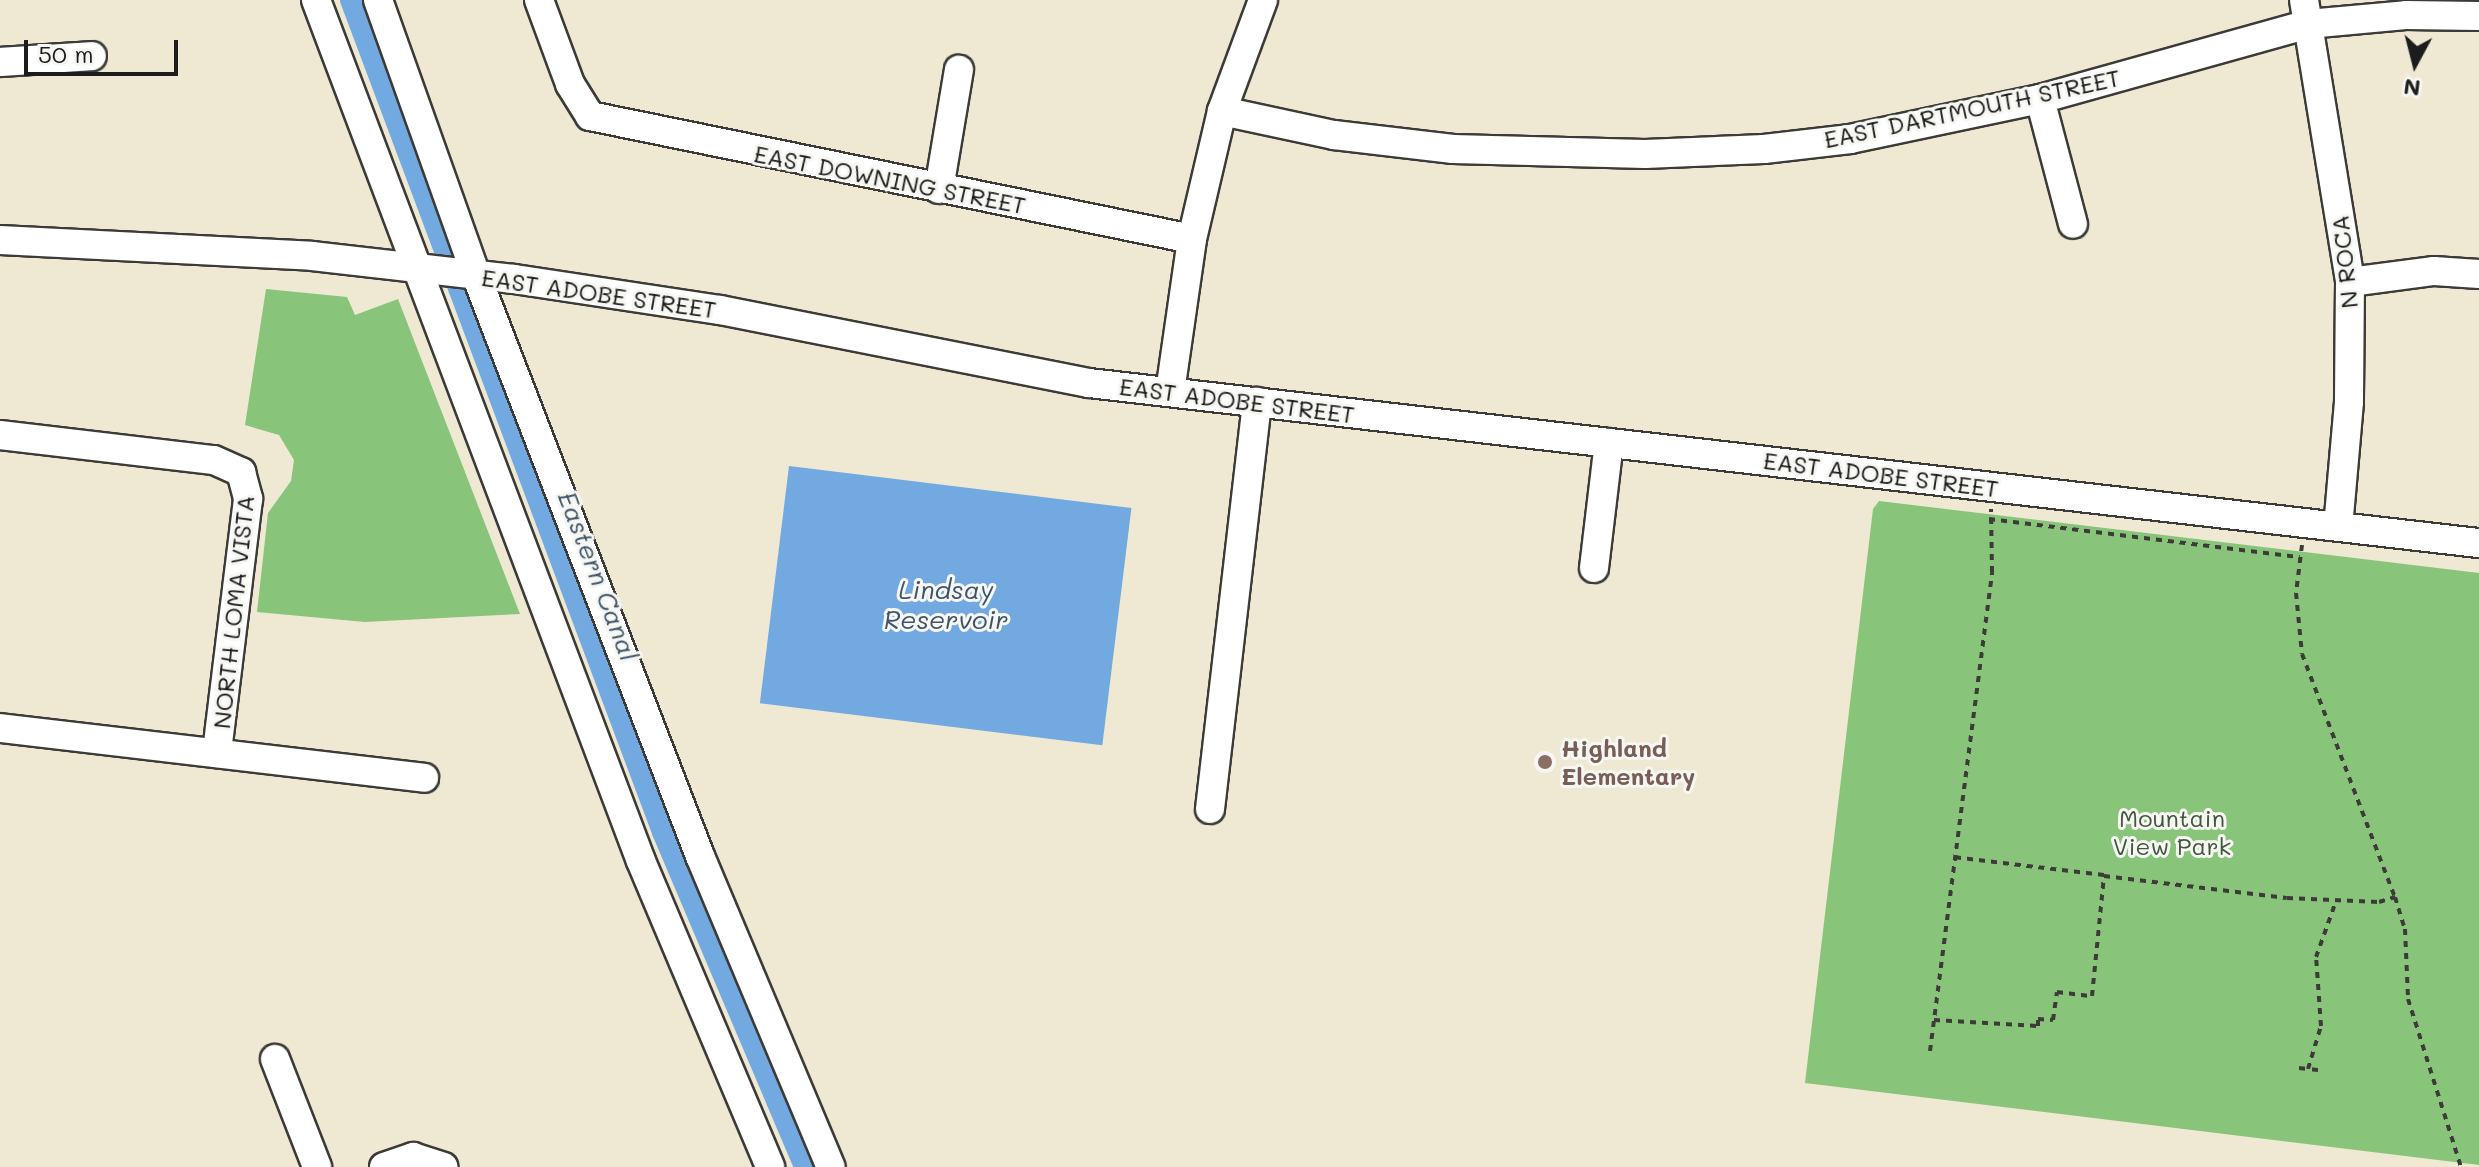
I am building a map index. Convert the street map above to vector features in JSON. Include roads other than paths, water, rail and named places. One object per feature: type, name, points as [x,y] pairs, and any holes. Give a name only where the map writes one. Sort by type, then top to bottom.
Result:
[{"type":"street","points":[[316,0],[641,861],[770,1167]]},
{"type":"street","points":[[378,0],[476,275],[700,856],[831,1167]]},
{"type":"street","name":"EAST DOWNING STREET","points":[[539,0],[570,84],[590,116],[1192,239]]},
{"type":"street","points":[[1170,392],[1192,239],[1222,111],[1263,0]]},
{"type":"street","name":"EAST DARTMOUTH STREET","points":[[1222,111],[1393,143],[1645,154],[1850,139],[2040,99],[2306,12],[2479,16]]},
{"type":"street","name":"N ROCA","points":[[2306,12],[2350,282],[2349,402],[2338,527]]},
{"type":"street","points":[[0,62],[92,56]]},
{"type":"street","points":[[939,189],[959,70]]},
{"type":"street","points":[[2040,99],[2073,224]]},
{"type":"street","name":"EAST ADOBE STREET","points":[[0,240],[312,256],[476,275],[689,305],[1039,375],[2479,543]]},
{"type":"street","points":[[2350,282],[2434,271],[2479,274]]},
{"type":"street","points":[[1210,809],[1257,402]]},
{"type":"street","name":"NORTH LOMA VISTA","points":[[0,435],[214,460],[241,472],[248,499],[217,753]]},
{"type":"street","points":[[1594,568],[1609,443]]},
{"type":"street","points":[[1,733],[217,753],[424,778]]},
{"type":"street","points":[[275,1059],[317,1167]]},
{"type":"street","points":[[384,1167],[413,1157],[438,1164]]},
{"type":"water","name":"Lindsay Reservoir","points":[[789,466],[1131,508],[1102,745],[760,703]]},
{"type":"waterway","name":"Eastern Canal","points":[[351,0],[663,832],[805,1167]]},
{"type":"place","name":"Highland Elementary","points":[[1545,762]]},
{"type":"park label","name":"Mountain View Park","points":[[2172,832]]}]
